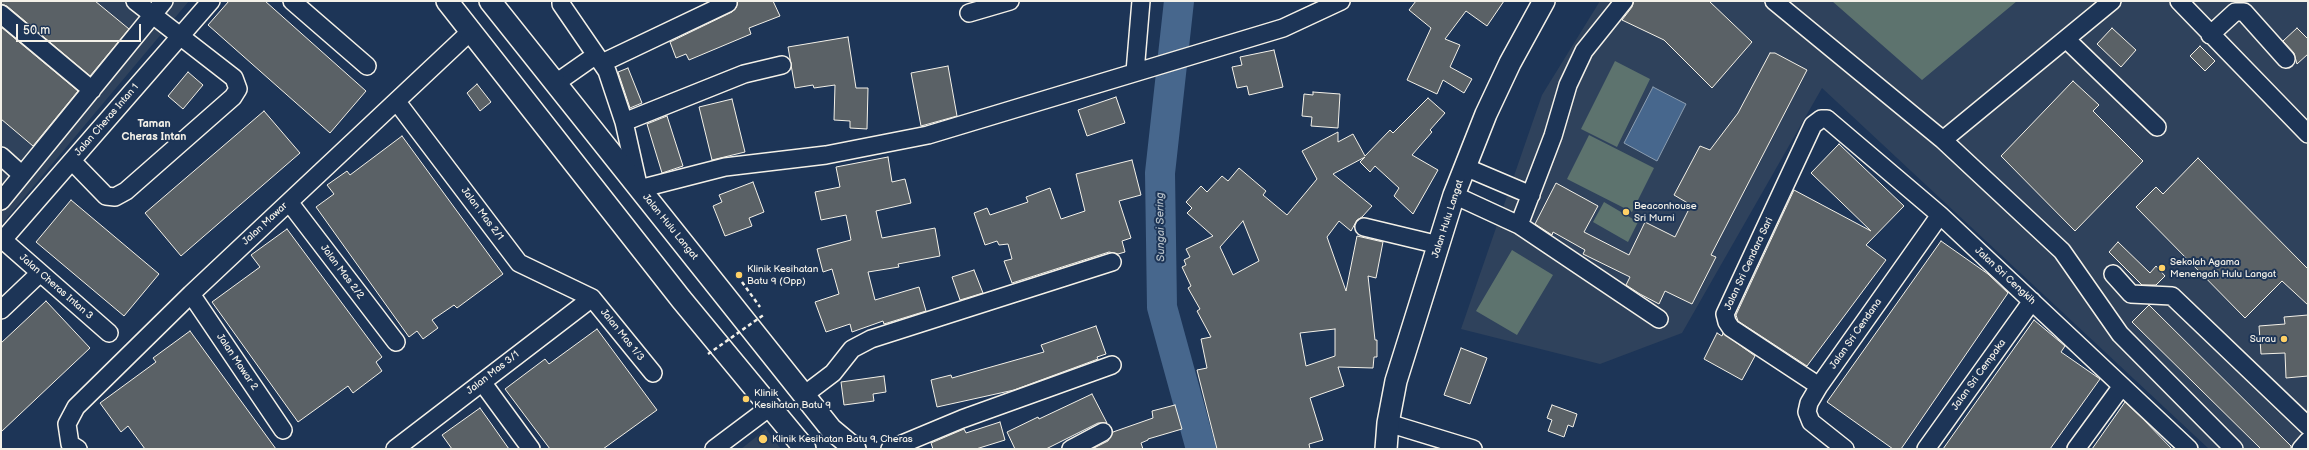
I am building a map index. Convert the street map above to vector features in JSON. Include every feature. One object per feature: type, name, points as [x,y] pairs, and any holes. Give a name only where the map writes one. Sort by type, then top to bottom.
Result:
[{"type":"main road","points":[[447,1],[681,299],[805,449]]},
{"type":"main road","name":"Jalan Hulu Langat","points":[[490,1],[831,429],[855,449]]},
{"type":"main road","name":"Jalan Hulu Langat","points":[[1386,449],[1388,423],[1396,381],[1454,195],[1486,114],[1504,76],[1544,1]]},
{"type":"street","points":[[72,161],[106,196],[115,198],[126,191],[233,97],[238,89],[234,78],[152,16],[135,1]]},
{"type":"street","points":[[1,201],[164,1]]},
{"type":"street","name":"Jalan Cheras Intan 1","points":[[2,241],[211,1]]},
{"type":"street","points":[[292,1],[367,66]]},
{"type":"street","points":[[561,1],[561,4],[607,71],[624,122],[639,189],[725,167],[826,156],[928,134],[1283,28],[1341,1]]},
{"type":"street","points":[[969,12],[1010,1]]},
{"type":"street","points":[[1140,71],[1141,1]]},
{"type":"street","points":[[1519,225],[1553,136],[1568,85],[1584,51],[1624,1]]},
{"type":"street","points":[[1774,1],[1943,140],[2062,251],[2120,334],[2234,449]]},
{"type":"street","points":[[1943,140],[2112,1]]},
{"type":"street","points":[[2179,1],[2210,35],[2308,134]]},
{"type":"street","points":[[556,83],[599,59],[728,3]]},
{"type":"street","points":[[2210,35],[2234,12],[2244,12],[2286,59]]},
{"type":"street","points":[[1,14],[92,90]]},
{"type":"street","name":"Jalan Mawar","points":[[78,449],[70,444],[67,424],[76,407],[191,294],[471,31]]},
{"type":"street","points":[[2066,39],[2157,127]]},
{"type":"street","points":[[624,122],[744,74],[782,65]]},
{"type":"street","name":"Jalan Mas 2/1","points":[[397,102],[519,263],[592,298]]},
{"type":"street","name":"Jalan Sri Cengkih","points":[[1813,125],[1821,119],[1827,119],[1940,215],[2189,449]]},
{"type":"street","name":"Jalan Sri Cendara Sari","points":[[1813,125],[1725,314],[1726,322],[1731,328],[1819,386]]},
{"type":"street","points":[[1,156],[22,175]]},
{"type":"street","points":[[1465,167],[1531,195]]},
{"type":"street","points":[[1454,195],[1519,225],[1659,319]]},
{"type":"street","name":"Jalan Mas 2/2","points":[[289,202],[396,342]]},
{"type":"street","name":"Jalan Sri Cendana","points":[[1845,449],[1811,422],[1807,412],[1819,386],[1940,215]]},
{"type":"street","points":[[1364,227],[1439,245]]},
{"type":"street","name":"Jalan Cheras Intan 3","points":[[2,241],[40,272],[109,333]]},
{"type":"street","points":[[804,395],[833,373],[852,349],[871,339],[1112,262]]},
{"type":"street","points":[[1,310],[40,272]]},
{"type":"street","points":[[2113,274],[2131,294],[2172,296],[2308,426]]},
{"type":"street","name":"Jalan Mawar 2","points":[[191,294],[283,430]]},
{"type":"street","name":"Jalan Mas 1/3","points":[[592,298],[653,373]]},
{"type":"street","name":"Jalan Mas 3/1","points":[[395,449],[592,298]]},
{"type":"street","name":"Jalan Sri Cempaka","points":[[1926,449],[2032,301]]},
{"type":"street","points":[[890,449],[962,420],[1112,365]]},
{"type":"street","points":[[482,382],[531,449]]},
{"type":"street","points":[[2076,449],[2122,386]]},
{"type":"street","points":[[714,449],[770,408]]},
{"type":"street","points":[[1388,423],[1473,449]]},
{"type":"street","points":[[1070,449],[1102,432]]},
{"type":"street","points":[[2301,449],[2308,441]]},
{"type":"path","points":[[708,354],[765,314],[742,282]]},
{"type":"shaded area","points":[[1,1],[189,1],[1,225]]},
{"type":"shaded area","name":"Sekolah Agama Menengah Hulu Langat","points":[[1600,1],[2308,1],[2308,449],[2209,449],[1822,88],[1682,333],[1600,364],[1461,329],[1542,95]]},
{"type":"shaded area","points":[[1653,87],[1686,104],[1657,161],[1624,143]]},
{"type":"shaded area","name":"Klinik Kesihatan Batu 9, Cheras","points":[[766,429],[781,449],[741,449]]},
{"type":"green space","points":[[1832,1],[2017,1],[1922,80]]},
{"type":"green space","points":[[1615,61],[1650,79],[1617,147],[1581,129]]},
{"type":"green space","points":[[1589,135],[1654,168],[1632,212],[1567,179]]},
{"type":"green space","points":[[1604,202],[1638,222],[1628,242],[1593,222]]},
{"type":"green space","points":[[1512,250],[1553,275],[1517,335],[1476,311]]},
{"type":"building","points":[[1,1],[95,1],[129,29],[90,76],[7,6],[1,4]]},
{"type":"building","points":[[229,1],[265,1],[366,91],[330,133],[208,25]]},
{"type":"building","points":[[738,1],[773,1],[780,16],[749,28],[751,34],[689,60],[686,54],[676,58],[670,42],[732,12],[736,8]]},
{"type":"building","points":[[1416,1],[1504,1],[1487,26],[1466,11],[1445,39],[1460,45],[1450,67],[1472,79],[1464,93],[1443,80],[1437,94],[1407,80],[1431,28],[1409,10]]},
{"type":"building","points":[[1634,1],[1709,1],[1752,42],[1712,88],[1664,40],[1622,20],[1632,7]]},
{"type":"building","points":[[1,27],[78,91],[33,146],[1,119]]},
{"type":"building","points":[[2112,28],[2136,50],[2121,67],[2097,44]]},
{"type":"building","points":[[2297,28],[2308,39],[2308,54],[2297,64],[2294,53],[2283,41]]},
{"type":"building","points":[[848,37],[856,88],[868,88],[867,129],[850,128],[850,121],[834,120],[835,85],[814,88],[813,85],[795,88],[788,47]]},
{"type":"building","points":[[2200,46],[2215,61],[2205,71],[2190,56]]},
{"type":"building","points":[[1274,50],[1283,87],[1249,95],[1247,86],[1237,88],[1232,67],[1242,65],[1240,57]]},
{"type":"building","points":[[1770,53],[1775,53],[1807,70],[1711,255],[1716,257],[1692,304],[1665,291],[1659,304],[1626,285],[1630,277],[1583,254],[1585,250],[1553,232],[1552,235],[1535,224],[1556,183],[1598,206],[1584,232],[1629,255],[1645,222],[1675,237],[1691,205],[1674,195],[1700,146],[1710,150],[1738,113]]},
{"type":"building","points":[[948,66],[957,116],[921,126],[911,73]]},
{"type":"building","points":[[628,68],[642,103],[630,108],[618,72]]},
{"type":"building","points":[[188,72],[203,85],[183,109],[168,96]]},
{"type":"building","points":[[2073,81],[2099,105],[2093,111],[2143,161],[2075,231],[2001,156]]},
{"type":"building","points":[[477,84],[491,102],[480,111],[467,93]]},
{"type":"building","points":[[1313,92],[1340,94],[1338,128],[1311,126],[1312,117],[1302,116],[1304,94],[1313,95]]},
{"type":"building","points":[[1116,97],[1125,123],[1087,136],[1078,110]]},
{"type":"building","points":[[1428,98],[1445,113],[1430,130],[1432,132],[1412,155],[1438,170],[1413,214],[1394,196],[1399,188],[1375,166],[1370,172],[1360,162],[1365,157],[1333,174],[1372,206],[1362,217],[1357,220],[1351,231],[1339,221],[1327,237],[1346,291],[1357,236],[1383,242],[1376,278],[1368,276],[1375,340],[1377,340],[1377,357],[1374,357],[1373,368],[1338,367],[1344,386],[1310,398],[1323,440],[1309,444],[1310,449],[1217,449],[1197,370],[1207,368],[1201,339],[1211,337],[1197,311],[1200,309],[1188,288],[1191,286],[1182,267],[1186,265],[1184,260],[1190,257],[1186,249],[1213,236],[1187,213],[1192,208],[1186,202],[1201,186],[1207,192],[1222,176],[1228,181],[1239,168],[1266,191],[1263,195],[1287,215],[1317,179],[1302,151],[1338,132],[1338,142],[1353,134],[1365,156],[1390,130],[1393,133]],"holes":[[[1243,221],[1259,261],[1233,275],[1220,247]],[[1335,329],[1335,356],[1306,366],[1300,333]]]},
{"type":"building","points":[[732,99],[745,152],[712,160],[699,107]]},
{"type":"building","points":[[264,111],[300,153],[181,256],[145,213]]},
{"type":"building","points":[[667,116],[683,166],[662,173],[647,124]]},
{"type":"building","points":[[402,136],[503,274],[457,308],[454,305],[432,320],[438,328],[423,339],[417,331],[409,337],[316,207],[334,194],[327,185],[347,171],[350,175]]},
{"type":"building","points":[[1839,144],[1904,206],[1866,245],[1886,260],[1807,366],[1738,321],[1736,315],[1794,190],[1871,231],[1811,173]]},
{"type":"building","points":[[888,157],[892,182],[905,179],[911,203],[876,211],[882,238],[935,228],[940,256],[898,264],[899,267],[868,272],[875,300],[919,287],[926,311],[884,324],[883,321],[852,332],[850,324],[826,332],[815,302],[839,294],[832,269],[823,272],[817,249],[851,240],[846,215],[821,220],[815,192],[840,187],[836,167]]},
{"type":"building","points":[[2198,158],[2308,269],[2308,305],[2282,281],[2245,318],[2136,207],[2156,187],[2163,194]]},
{"type":"building","points":[[1132,160],[1141,195],[1119,201],[1131,238],[1122,241],[1125,252],[1118,254],[1109,252],[1012,283],[1004,261],[1012,259],[1008,244],[999,245],[997,241],[985,245],[974,213],[987,208],[990,215],[1028,202],[1026,197],[1050,188],[1061,219],[1085,211],[1076,174]]},
{"type":"building","points":[[753,182],[764,212],[749,218],[752,226],[725,236],[713,206],[722,202],[719,195]]},
{"type":"building","points":[[71,200],[159,274],[124,316],[36,242]]},
{"type":"building","points":[[287,229],[382,357],[376,362],[382,371],[353,393],[348,386],[298,422],[212,302],[260,267],[251,255]]},
{"type":"building","points":[[1941,241],[1988,274],[2008,293],[1901,449],[1893,449],[1827,402]]},
{"type":"building","points":[[2118,242],[2150,273],[2156,266],[2165,276],[2156,285],[2142,285],[2109,252]]},
{"type":"building","points":[[974,270],[983,293],[960,300],[952,277]]},
{"type":"building","points":[[46,301],[90,348],[1,432],[1,343]]},
{"type":"building","points":[[2149,305],[2291,446],[2291,449],[2261,449],[2132,322]]},
{"type":"building","name":"Surau","points":[[2308,315],[2308,376],[2286,378],[2285,353],[2261,354],[2259,326],[2285,324],[2284,317]]},
{"type":"building","points":[[2034,320],[2065,346],[2061,352],[2100,379],[2050,449],[1943,449]]},
{"type":"building","points":[[1096,326],[1106,354],[1097,357],[1098,359],[1014,390],[937,407],[931,380],[951,375],[952,378],[1044,352],[1041,345]]},
{"type":"building","points":[[597,329],[657,410],[603,449],[550,449],[505,389],[545,359],[549,364]]},
{"type":"building","points":[[190,331],[276,449],[145,449],[128,426],[121,432],[100,403],[156,362],[153,358]]},
{"type":"building","points":[[1717,333],[1722,336],[1723,333],[1755,356],[1742,380],[1704,359]]},
{"type":"building","points":[[1461,348],[1487,358],[1470,404],[1444,395]]},
{"type":"building","points":[[884,376],[886,392],[873,394],[874,401],[844,405],[841,382]]},
{"type":"building","points":[[1092,394],[1107,423],[1098,423],[1046,449],[1015,449],[1007,432]]},
{"type":"building","points":[[2125,402],[2143,419],[2172,449],[2092,449]]},
{"type":"building","points":[[1175,405],[1182,429],[1148,439],[1141,443],[1143,449],[1092,449],[1108,441],[1113,432],[1153,418],[1152,411]]},
{"type":"building","points":[[1552,405],[1577,414],[1573,427],[1568,425],[1564,437],[1548,431],[1552,420],[1547,418]]},
{"type":"building","points":[[480,408],[509,449],[452,449],[442,435]]},
{"type":"building","points":[[1000,422],[1005,440],[976,449],[933,449],[931,443],[964,429],[966,433]]},
{"type":"waterway","name":"Sungai Sering","points":[[1179,1],[1160,173],[1162,307],[1201,449]]},
{"type":"place","name":"Beaconhouse Sri Murni","points":[[1626,212]]},
{"type":"place","name":"Sekolah Agama Menengah Hulu Langat","points":[[2162,268]]},
{"type":"place","name":"Klinik Kesihatan Batu 9 (Opp)","points":[[739,275]]},
{"type":"place","name":"Surau","points":[[2284,339]]},
{"type":"place","name":"Klinik Kesihatan Batu 9","points":[[746,399]]},
{"type":"place","name":"Klinik Kesihatan Batu 9, Cheras","points":[[763,439]]},
{"type":"district","name":"Taman Cheras Intan","points":[[154,130]]}]
